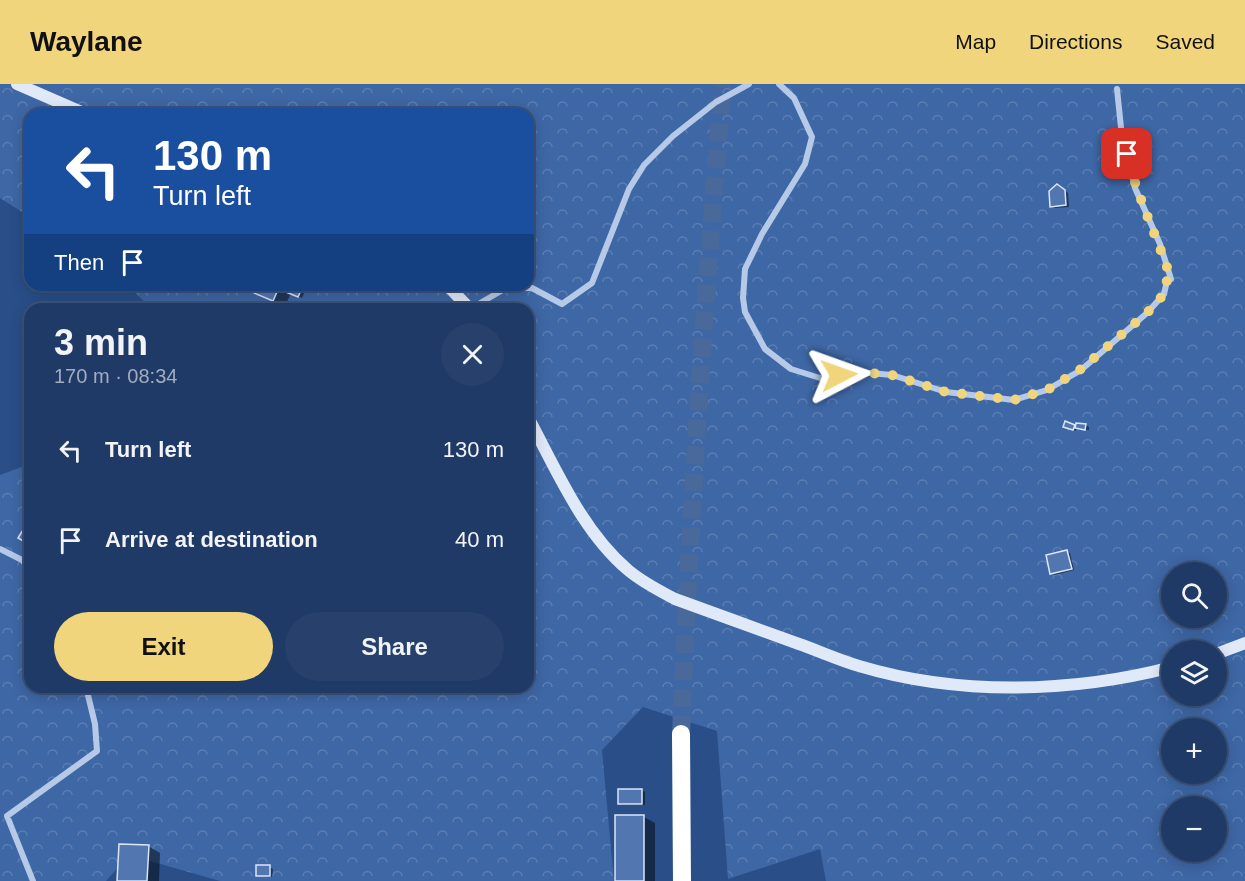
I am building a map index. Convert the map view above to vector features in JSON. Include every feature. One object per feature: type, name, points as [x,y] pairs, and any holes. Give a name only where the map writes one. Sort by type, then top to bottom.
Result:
[{"type":"highway","points":[[681,734],[682,881]]},
{"type":"street","points":[[16,84],[72,108]]},
{"type":"street","points":[[534,289],[562,304],[592,283],[629,189],[644,165],[673,136],[708,109],[749,84]]},
{"type":"street","points":[[779,84],[794,98],[812,137],[805,164],[762,234],[745,269],[745,312],[765,349],[791,369],[820,378],[858,372],[892,375],[946,392],[1014,400],[1047,390],[1081,369],[1147,313],[1164,294],[1167,280],[1171,279],[1160,244],[1135,188],[1122,137],[1117,89]]},
{"type":"street","points":[[453,291],[464,303]]},
{"type":"street","points":[[480,303],[501,291]]},
{"type":"street","points":[[534,428],[576,505],[606,548],[628,570],[649,586],[675,599],[859,666],[934,682],[1042,687],[1133,677],[1161,670]]},
{"type":"street","points":[[0,549],[24,562]]},
{"type":"street","points":[[1227,650],[1245,643]]},
{"type":"street","points":[[33,881],[7,816],[98,751],[96,724],[88,693]]},
{"type":"green space","points":[[0,84],[1245,84],[1245,881],[826,881],[820,849],[728,879],[717,731],[643,707],[602,750],[614,881],[220,881],[129,855],[106,881],[0,881],[0,475],[24,466],[24,693],[534,693],[534,303],[146,303],[133,291],[534,291],[534,108],[24,108],[24,213],[0,198]]},
{"type":"building","points":[[1057,184],[1065,190],[1066,205],[1050,207],[1049,191]]},
{"type":"building","points":[[249,291],[277,291],[273,301]]},
{"type":"building","points":[[286,291],[301,291],[298,297]]},
{"type":"building","points":[[1065,421],[1075,425],[1073,430],[1063,427]]},
{"type":"building","points":[[1076,423],[1086,424],[1085,430],[1075,428]]},
{"type":"building","points":[[24,528],[24,542],[18,538]]},
{"type":"building","points":[[1067,550],[1072,569],[1050,574],[1046,555]]},
{"type":"building","points":[[618,789],[642,789],[642,804],[618,804]]},
{"type":"building","points":[[615,815],[644,815],[644,881],[615,881]]},
{"type":"building","points":[[119,844],[149,845],[147,881],[117,881]]},
{"type":"building","points":[[256,865],[270,865],[270,876],[256,876]]},
{"type":"tunnel","points":[[681,734],[698,409],[723,84]]},
{"type":"route","points":[[839,375],[858,372],[892,375],[946,392],[1014,400],[1047,390],[1081,369],[1147,313],[1164,294],[1167,280],[1171,279],[1160,244],[1135,188],[1127,154]]}]
